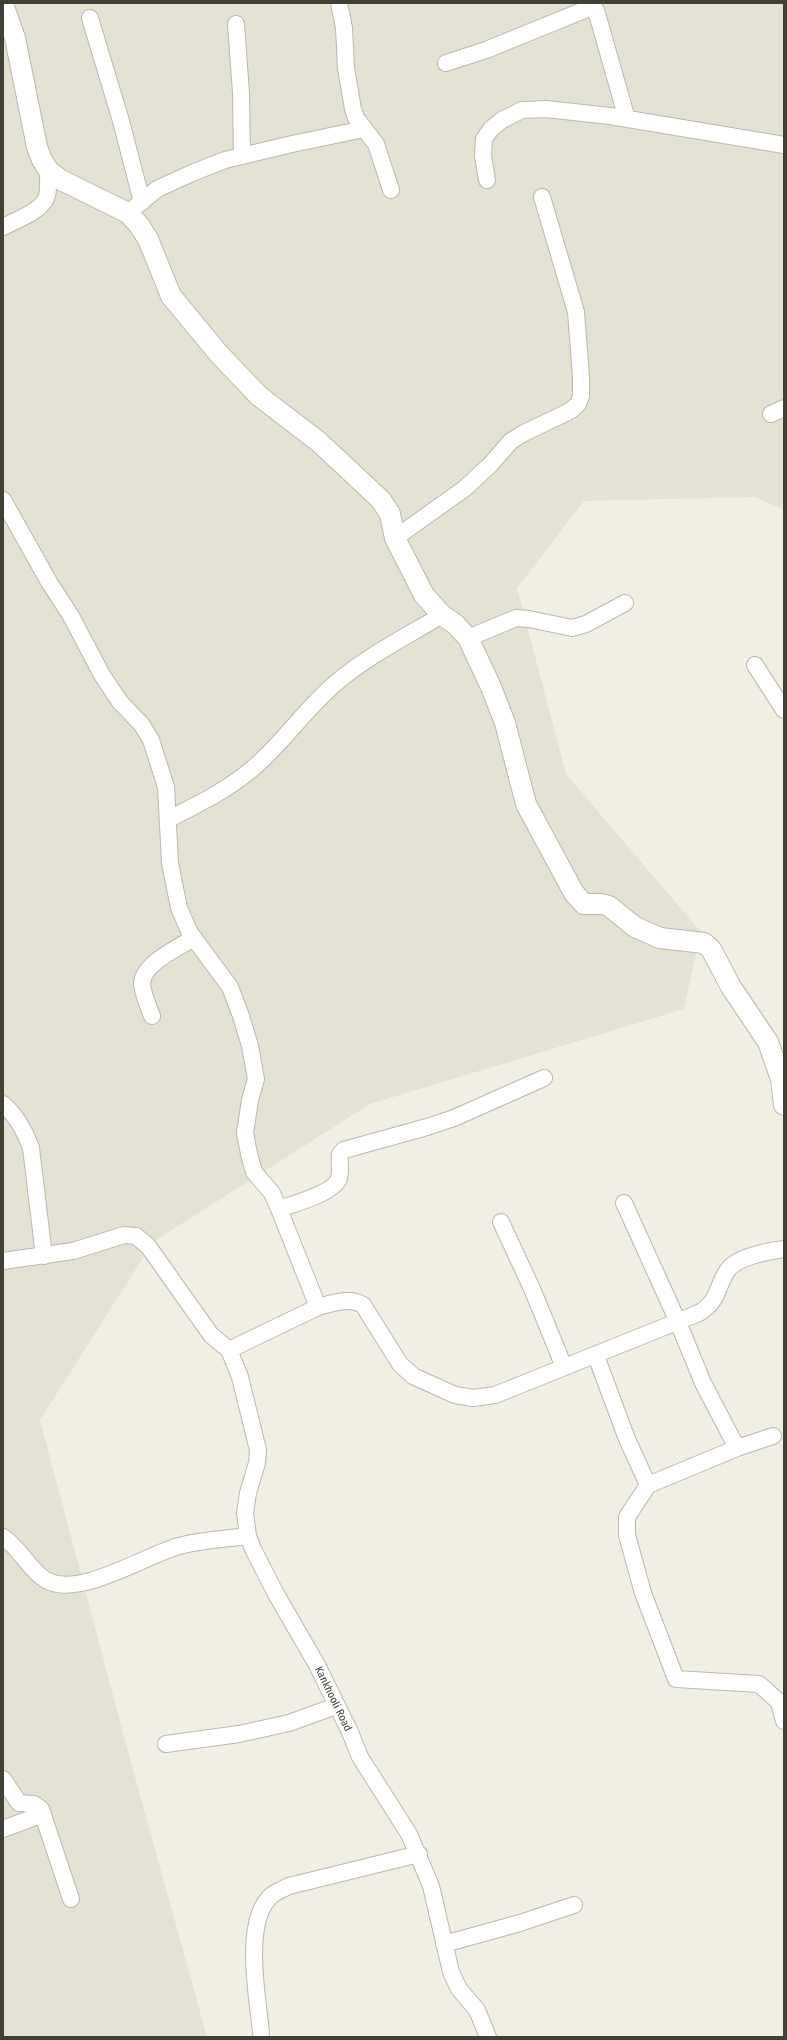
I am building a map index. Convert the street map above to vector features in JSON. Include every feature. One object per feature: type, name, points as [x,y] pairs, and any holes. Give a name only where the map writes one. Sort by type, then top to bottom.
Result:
[{"type":"street","points":[[339,3],[344,28],[346,68],[353,110],[356,118],[376,144],[391,190]]},
{"type":"street","points":[[3,4],[15,38],[37,147],[42,160],[49,171],[61,180],[135,207]]},
{"type":"street","points":[[446,63],[486,50],[593,4],[627,119]]},
{"type":"street","points":[[90,18],[121,121],[139,225],[148,239],[171,296],[185,315],[238,375],[259,396],[319,442],[381,500],[390,514],[395,538],[424,595],[468,638],[491,687],[505,723],[526,804],[580,901],[584,904],[602,904],[609,906],[635,928],[660,938],[704,943],[710,949],[731,988],[768,1042],[782,1078],[784,1105]]},
{"type":"street","points":[[236,24],[242,156]]},
{"type":"street","points":[[487,180],[483,156],[484,139],[491,129],[502,120],[522,110],[546,109],[627,119],[784,145]]},
{"type":"street","points":[[135,207],[157,189],[192,173],[242,156],[364,129]]},
{"type":"street","points":[[3,226],[37,209],[44,202],[47,195],[49,171]]},
{"type":"street","points":[[395,538],[464,489],[490,465],[511,442],[524,433],[570,411],[578,404],[581,396],[581,376],[576,312],[542,197]]},
{"type":"street","points":[[3,500],[49,582],[71,616],[102,674],[120,702],[142,725],[151,740],[166,787],[169,819],[169,850],[173,885],[179,908],[194,938],[230,987],[246,1031],[254,1065],[256,1079],[250,1100],[245,1133],[248,1154],[254,1172],[272,1193],[318,1307]]},
{"type":"street","points":[[468,638],[516,618],[529,619],[572,628],[586,624],[626,603]]},
{"type":"street","points":[[169,819],[207,800],[234,783],[261,762],[314,704],[337,682],[383,650],[442,614]]},
{"type":"street","points":[[755,665],[784,710]]},
{"type":"street","points":[[152,1016],[142,983],[144,974],[160,958],[194,938]]},
{"type":"street","points":[[279,1209],[326,1191],[337,1184],[340,1173],[340,1154],[344,1150],[454,1118],[544,1078]]},
{"type":"street","points":[[3,1104],[17,1120],[31,1148],[44,1256]]},
{"type":"street","points":[[624,1203],[678,1322],[703,1383],[737,1448]]},
{"type":"street","points":[[501,1222],[533,1291],[564,1367]]},
{"type":"street","points":[[3,1261],[73,1251],[124,1235],[136,1236],[148,1246],[211,1335],[230,1350],[318,1307],[346,1301],[356,1301],[363,1304],[400,1364],[413,1376],[455,1395],[473,1398],[495,1395],[564,1367],[596,1356],[708,1308],[719,1290],[728,1270],[736,1263],[755,1255],[784,1249]]},
{"type":"street","name":"Kankhooli Road","points":[[230,1350],[240,1377],[258,1450],[257,1463],[248,1493],[245,1513],[248,1536],[276,1594],[317,1665],[350,1732],[360,1756],[395,1809],[419,1854],[431,1886],[451,1972],[459,1989],[477,2010],[488,2037]]},
{"type":"street","points":[[596,1356],[627,1439],[648,1485]]},
{"type":"street","points":[[773,1436],[737,1448],[648,1485],[627,1517],[627,1534],[643,1593],[676,1679],[759,1684],[779,1702],[784,1721]]},
{"type":"street","points":[[3,1537],[46,1580],[67,1584],[80,1584],[109,1575],[178,1546],[204,1541],[248,1536]]},
{"type":"street","points":[[166,1744],[214,1738],[260,1729],[289,1722],[336,1706]]},
{"type":"street","points":[[3,1779],[19,1803],[39,1806],[71,1899]]},
{"type":"street","points":[[3,1829],[43,1814]]},
{"type":"street","points":[[261,2033],[254,1943],[258,1921],[271,1896],[288,1886],[419,1854]]},
{"type":"street","points":[[444,1944],[520,1923],[574,1905]]},
{"type":"shaded area","points":[[3,3],[784,3],[784,510],[755,497],[584,501],[517,588],[566,774],[701,932],[684,1009],[370,1104],[153,1242],[40,1420],[127,1748],[207,2037],[3,2037]]}]
